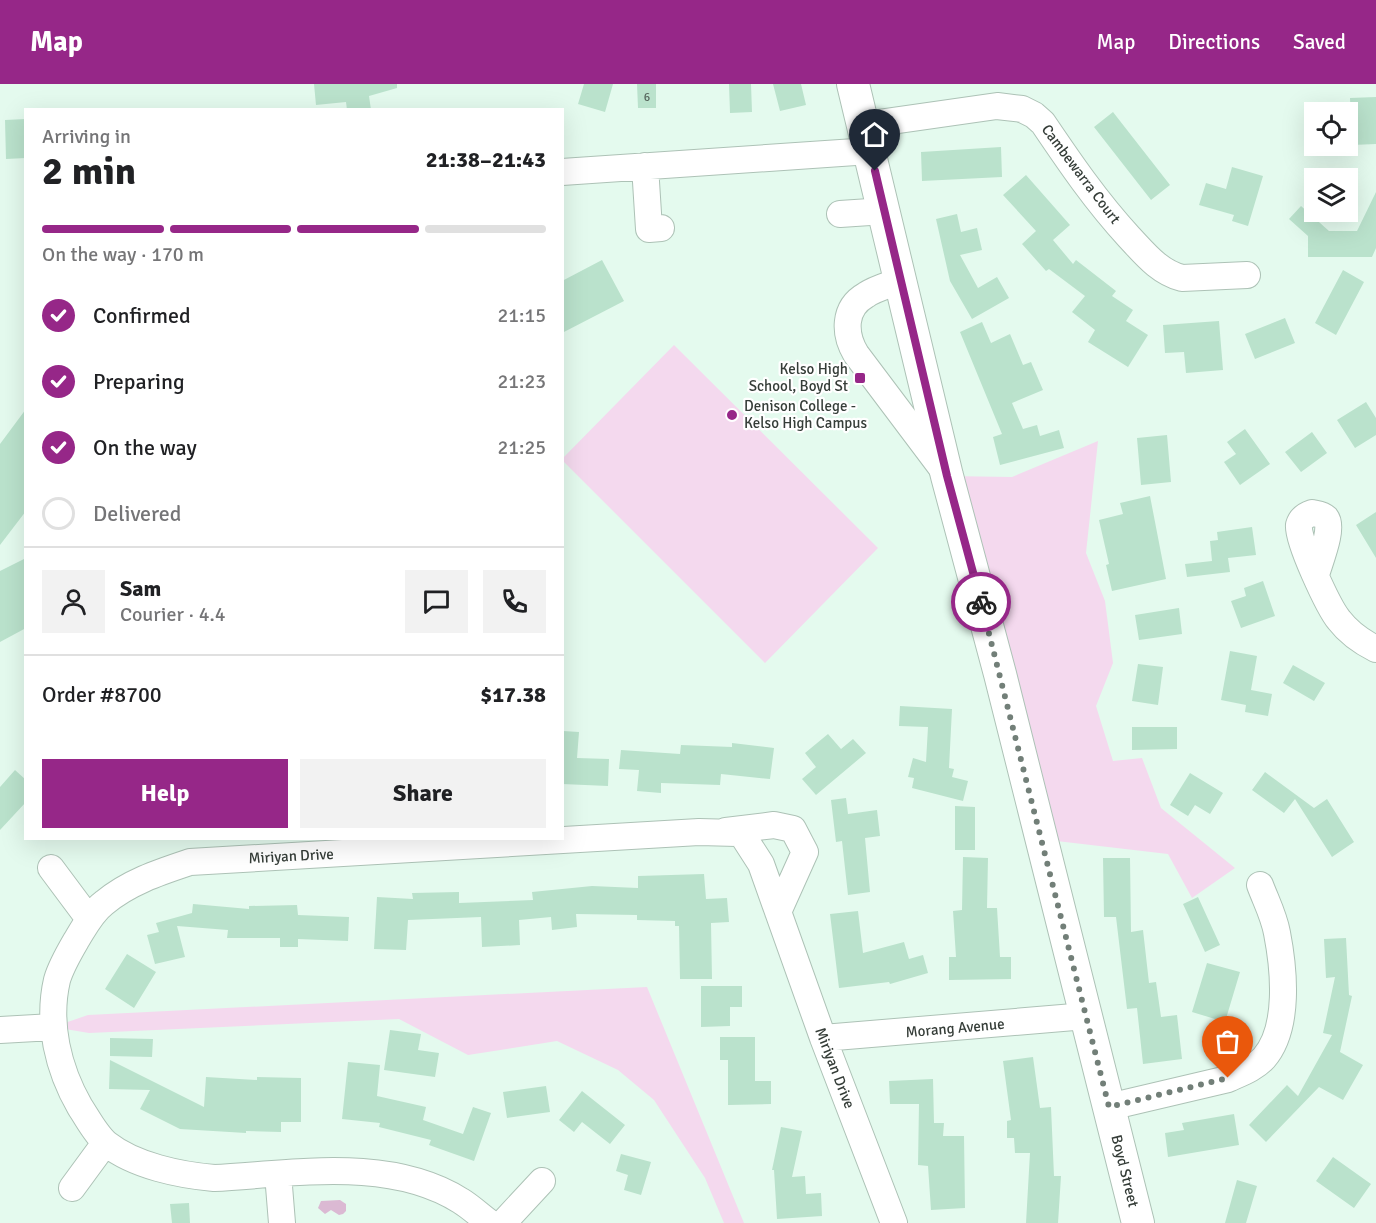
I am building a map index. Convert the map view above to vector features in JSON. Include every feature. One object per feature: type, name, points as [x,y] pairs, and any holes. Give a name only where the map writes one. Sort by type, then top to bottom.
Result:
[{"type":"main road","name":"Boyd Street","points":[[854,84],[947,476],[1007,700],[1138,1223]]},
{"type":"street","name":"Cambewarra Court","points":[[564,172],[645,166],[867,138],[997,106],[1022,109],[1043,123],[1098,202],[1156,266],[1173,276],[1182,278],[1247,274]]},
{"type":"street","points":[[645,166],[649,229],[661,228]]},
{"type":"street","points":[[840,214],[885,211]]},
{"type":"street","points":[[902,280],[866,294],[859,300],[849,316],[847,336],[856,354],[947,476]]},
{"type":"street","points":[[1316,575],[1338,619],[1363,642],[1376,649]]},
{"type":"street","name":"Miriyan Drive","points":[[564,837],[726,831],[774,825],[793,829],[805,852],[778,912]]},
{"type":"street","name":"Miriyan Drive","points":[[726,831],[743,836],[761,864],[823,1038],[894,1223]]},
{"type":"street","name":"Miriyan Drive","points":[[490,1223],[461,1201],[415,1181],[382,1174],[350,1171],[214,1178],[158,1168],[134,1158],[105,1143],[75,1098],[66,1076],[53,1027],[57,979],[89,919],[103,904],[121,891],[158,872],[190,862],[417,843],[494,840]]},
{"type":"street","points":[[51,868],[89,919]]},
{"type":"street","points":[[1109,1107],[1228,1078],[1254,1065],[1270,1049],[1276,1040],[1282,1017],[1281,971],[1277,932],[1271,910],[1260,885]]},
{"type":"street","name":"Morang Avenue","points":[[823,1038],[1086,1016]]},
{"type":"street","points":[[0,1030],[53,1027]]},
{"type":"street","points":[[72,1188],[105,1143]]},
{"type":"street","points":[[278,1174],[282,1223]]},
{"type":"street","points":[[503,1223],[542,1181]]},
{"type":"shaded area","points":[[674,345],[878,548],[765,663],[564,462],[564,457]]},
{"type":"shaded area","points":[[1098,441],[1086,553],[1105,601],[1113,663],[1096,706],[1113,761],[1142,758],[1161,808],[1235,868],[1192,898],[1168,854],[1048,840],[947,476],[1012,477]]},
{"type":"shaded area","points":[[647,987],[744,1223],[724,1223],[705,1178],[654,1100],[618,1070],[557,1041],[468,1055],[399,1019],[89,1033],[53,1027],[88,1015]]},
{"type":"shaded area","points":[[340,1200],[346,1204],[346,1211],[343,1214],[339,1215],[331,1210],[325,1214],[318,1208],[321,1201]]},
{"type":"building","points":[[314,84],[397,84],[397,88],[369,96],[371,108],[347,108],[346,102],[316,105]]},
{"type":"building","points":[[584,84],[613,84],[605,112],[578,104]]},
{"type":"building","points":[[637,84],[656,84],[656,108],[638,108]]},
{"type":"building","points":[[729,84],[751,84],[752,112],[730,113]]},
{"type":"building","points":[[773,84],[801,84],[806,105],[780,111]]},
{"type":"building","points":[[1376,97],[1376,144],[1358,145],[1358,102],[1350,102],[1350,98]]},
{"type":"building","points":[[1113,112],[1170,185],[1151,200],[1094,127]]},
{"type":"building","points":[[24,119],[24,158],[6,159],[5,120]]},
{"type":"building","points":[[1001,147],[1002,177],[922,181],[921,152]]},
{"type":"building","points":[[1232,167],[1263,176],[1248,226],[1232,221],[1234,215],[1199,205],[1206,183],[1226,189]]},
{"type":"building","points":[[1026,175],[1070,225],[1053,240],[1073,264],[1076,260],[1116,291],[1112,296],[1133,310],[1126,321],[1148,335],[1128,367],[1088,342],[1095,330],[1072,312],[1085,296],[1049,269],[1046,271],[1022,244],[1036,231],[1003,195]]},
{"type":"building","points":[[1376,192],[1376,248],[1372,257],[1308,257],[1308,236],[1289,219],[1301,206],[1304,209],[1304,222],[1319,222],[1329,231],[1357,231]]},
{"type":"building","points":[[957,214],[961,232],[977,228],[982,250],[960,255],[978,288],[997,277],[1009,298],[972,319],[950,281],[936,219]]},
{"type":"building","points":[[602,260],[624,301],[564,332],[564,280]]},
{"type":"building","points":[[1343,270],[1364,282],[1336,335],[1315,323]]},
{"type":"building","points":[[1285,318],[1295,343],[1255,359],[1245,334]]},
{"type":"building","points":[[1219,321],[1223,370],[1186,373],[1184,352],[1165,353],[1163,325]]},
{"type":"building","points":[[982,322],[991,343],[1010,334],[1023,365],[1031,362],[1043,390],[1012,403],[1023,429],[1037,425],[1040,436],[1059,430],[1064,448],[1000,465],[993,437],[1002,434],[960,332]]},
{"type":"building","points":[[1366,402],[1376,418],[1376,435],[1355,448],[1337,420]]},
{"type":"building","points":[[24,412],[24,514],[0,545],[0,444]]},
{"type":"building","points":[[1245,429],[1270,464],[1240,485],[1224,462],[1236,454],[1227,442]]},
{"type":"building","points":[[1312,432],[1327,453],[1301,472],[1285,452]]},
{"type":"building","points":[[1167,435],[1171,482],[1141,485],[1137,438]]},
{"type":"building","points":[[1150,496],[1166,579],[1112,591],[1106,565],[1109,564],[1099,520],[1123,514],[1120,503]]},
{"type":"building","points":[[1376,512],[1376,558],[1356,525]]},
{"type":"building","points":[[1252,527],[1256,555],[1228,558],[1230,572],[1187,577],[1185,564],[1212,561],[1210,541],[1218,540],[1217,532]]},
{"type":"building","points":[[24,559],[24,629],[0,642],[0,571]]},
{"type":"building","points":[[1263,581],[1275,616],[1241,628],[1231,601],[1246,596],[1244,588]]},
{"type":"building","points":[[1179,608],[1182,634],[1139,640],[1135,615]]},
{"type":"building","points":[[1230,651],[1257,656],[1251,690],[1272,694],[1268,716],[1245,712],[1246,705],[1221,700]]},
{"type":"building","points":[[1138,664],[1163,667],[1158,705],[1132,701]]},
{"type":"building","points":[[1293,665],[1325,683],[1314,701],[1283,683]]},
{"type":"building","points":[[900,706],[952,709],[949,768],[954,769],[952,777],[968,781],[963,801],[912,788],[914,778],[908,777],[913,758],[926,762],[928,727],[899,726]]},
{"type":"building","points":[[1132,727],[1177,727],[1177,749],[1132,750]]},
{"type":"building","points":[[564,731],[579,732],[577,758],[609,759],[608,786],[564,784]]},
{"type":"building","points":[[828,734],[841,749],[853,739],[866,753],[816,795],[802,779],[816,767],[805,753]]},
{"type":"building","points":[[732,743],[774,748],[770,779],[721,774],[720,785],[661,783],[661,793],[637,791],[639,770],[619,769],[621,750],[680,754],[681,745],[732,747]]},
{"type":"building","points":[[15,770],[24,778],[24,804],[0,830],[0,787]]},
{"type":"building","points":[[1265,772],[1314,808],[1327,799],[1354,842],[1332,857],[1295,799],[1284,813],[1252,790]]},
{"type":"building","points":[[1190,773],[1223,793],[1210,814],[1195,805],[1188,816],[1170,805]]},
{"type":"building","points":[[846,798],[848,814],[877,810],[880,836],[865,838],[870,892],[848,895],[842,841],[836,842],[831,800]]},
{"type":"building","points":[[955,806],[975,807],[975,850],[955,850]]},
{"type":"building","points":[[963,857],[988,858],[987,908],[997,908],[1000,957],[1011,957],[1011,979],[949,980],[949,957],[956,957],[953,911],[962,910]]},
{"type":"building","points":[[1103,858],[1130,858],[1131,932],[1143,930],[1149,983],[1156,982],[1161,1017],[1177,1015],[1182,1059],[1143,1064],[1137,1008],[1127,1009],[1116,917],[1104,917]]},
{"type":"building","points":[[704,874],[706,899],[727,898],[729,922],[711,923],[712,979],[680,979],[679,926],[675,926],[675,921],[637,920],[637,915],[576,914],[577,927],[552,930],[551,917],[519,920],[520,945],[482,947],[481,917],[408,920],[406,950],[374,949],[377,897],[413,899],[412,893],[459,892],[459,903],[533,900],[532,892],[592,886],[638,888],[638,876]]},
{"type":"building","points":[[1198,897],[1220,945],[1205,952],[1183,904]]},
{"type":"building","points":[[193,904],[249,909],[249,906],[297,905],[298,915],[349,917],[348,941],[298,939],[298,947],[280,947],[280,938],[227,938],[228,930],[177,926],[185,957],[155,964],[147,935],[159,932],[156,923],[192,913]]},
{"type":"building","points":[[858,911],[863,953],[904,942],[909,959],[923,955],[928,973],[890,984],[889,982],[839,988],[830,914]]},
{"type":"building","points":[[1346,938],[1349,995],[1352,996],[1340,1052],[1363,1065],[1343,1100],[1319,1087],[1266,1142],[1249,1125],[1287,1085],[1298,1096],[1332,1035],[1323,1033],[1335,977],[1326,978],[1324,939]]},
{"type":"building","points":[[127,954],[156,972],[134,1008],[105,989]]},
{"type":"building","points":[[1207,963],[1240,972],[1225,1022],[1192,1012]]},
{"type":"building","points":[[701,986],[742,986],[742,1007],[730,1007],[730,1026],[701,1027]]},
{"type":"building","points":[[390,1030],[421,1034],[418,1050],[439,1053],[435,1077],[384,1070]]},
{"type":"building","points":[[720,1037],[755,1037],[755,1081],[771,1081],[771,1104],[728,1105],[728,1060],[720,1060]]},
{"type":"building","points":[[110,1038],[153,1039],[152,1057],[110,1056]]},
{"type":"building","points":[[1033,1057],[1040,1108],[1051,1107],[1054,1176],[1061,1176],[1058,1223],[1026,1223],[1030,1153],[1015,1153],[1014,1138],[1007,1138],[1007,1121],[1011,1120],[1003,1061]]},
{"type":"building","points":[[110,1060],[204,1107],[206,1077],[257,1080],[257,1077],[301,1078],[301,1122],[281,1122],[281,1132],[246,1131],[246,1133],[180,1129],[140,1109],[150,1090],[109,1089]]},
{"type":"building","points":[[348,1062],[380,1065],[377,1096],[426,1107],[423,1120],[463,1134],[473,1107],[491,1113],[474,1161],[429,1145],[431,1140],[379,1127],[380,1123],[342,1119]]},
{"type":"building","points":[[933,1079],[934,1123],[944,1123],[943,1136],[964,1136],[965,1208],[931,1210],[928,1166],[918,1165],[919,1104],[890,1104],[889,1081]]},
{"type":"building","points":[[546,1086],[550,1112],[507,1118],[503,1092]]},
{"type":"building","points":[[582,1091],[625,1125],[610,1144],[582,1122],[574,1132],[559,1120]]},
{"type":"building","points":[[1234,1114],[1239,1145],[1168,1157],[1165,1133],[1184,1130],[1182,1123]]},
{"type":"building","points":[[781,1127],[802,1131],[792,1177],[805,1176],[806,1194],[821,1193],[822,1216],[777,1219],[774,1170],[772,1170]]},
{"type":"building","points":[[621,1154],[651,1162],[641,1195],[624,1190],[628,1175],[616,1171]]},
{"type":"building","points":[[1333,1157],[1371,1184],[1354,1208],[1316,1181]]},
{"type":"building","points":[[1237,1180],[1257,1186],[1246,1223],[1225,1223]]},
{"type":"building","points":[[189,1203],[190,1223],[172,1223],[170,1204]]},
{"type":"way so far","points":[[981,602],[1109,1107],[1228,1078]]},
{"type":"place","name":"Kelso High School, Boyd St","points":[[860,378]]},
{"type":"place","name":"Denison College - Kelso High Campus","points":[[732,415]]},
{"type":"route","points":[[875,171],[947,476],[981,602]]}]
